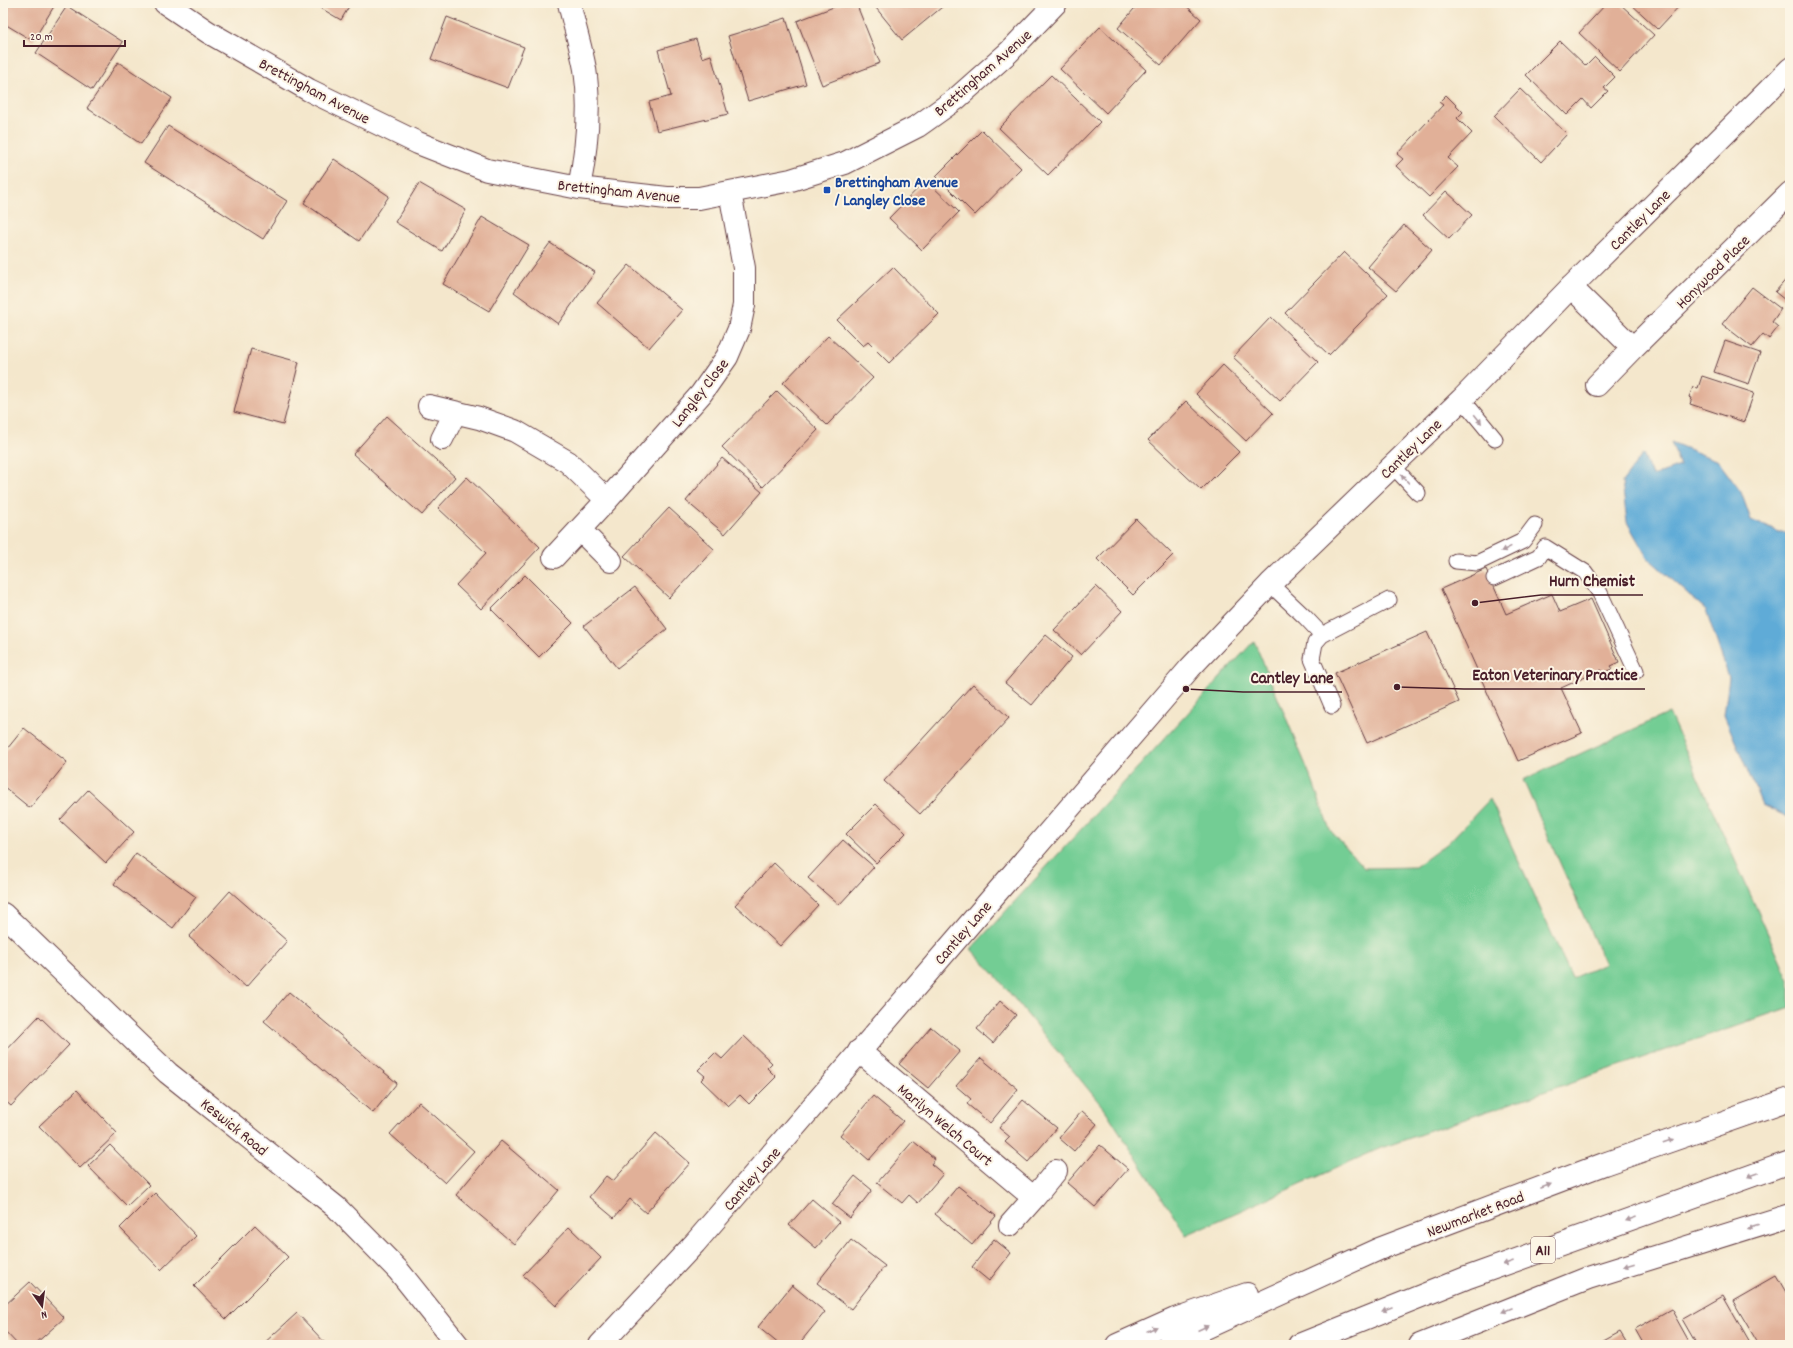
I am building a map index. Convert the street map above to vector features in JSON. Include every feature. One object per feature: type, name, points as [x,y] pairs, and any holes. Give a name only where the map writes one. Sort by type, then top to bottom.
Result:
[{"type":"main road","name":"Brettingham Avenue","points":[[165,3],[208,32],[310,90],[418,143],[487,170],[579,188],[667,198],[699,198],[730,192],[791,180],[845,163],[918,126],[956,99],[1009,52],[1056,3]]},
{"type":"main road","points":[[569,3],[585,68],[588,113],[586,154],[579,188]]},
{"type":"main road","name":"Cantley Lane","points":[[600,1345],[695,1243],[1190,668],[1270,584],[1462,399],[1571,287],[1790,69]]},
{"type":"main road","name":"Langley Close","points":[[554,557],[607,500],[700,394],[727,357],[739,329],[744,304],[744,268],[730,192]]},
{"type":"main road","name":"Honywood Place","points":[[1597,385],[1790,193]]},
{"type":"main road","points":[[1571,287],[1633,348]]},
{"type":"main road","points":[[429,406],[479,418],[515,431],[568,462],[607,500]]},
{"type":"main road","points":[[442,438],[455,413]]},
{"type":"main road","points":[[580,530],[611,561]]},
{"type":"main road","name":"Keswick Road","points":[[3,914],[168,1072],[336,1206],[398,1270],[458,1345]]},
{"type":"main road","name":"Marilyn Welch Court","points":[[859,1051],[1034,1198]]},
{"type":"main road","name":"Newmarket Road","points":[[1168,1345],[1379,1249],[1604,1164],[1790,1099]]},
{"type":"main road","name":"A11","points":[[1299,1345],[1466,1278],[1790,1162]]},
{"type":"main road","points":[[1010,1225],[1056,1171]]},
{"type":"main road","points":[[1420,1345],[1588,1278],[1790,1215]]},
{"type":"main road","points":[[1117,1345],[1175,1319],[1379,1249]]},
{"type":"lane","points":[[1462,399],[1495,439]]},
{"type":"lane","points":[[1392,465],[1418,493]]},
{"type":"lane","points":[[1456,561],[1477,563],[1523,541],[1535,525]]},
{"type":"lane","points":[[1494,578],[1539,557],[1545,546],[1585,572],[1600,593],[1636,672]]},
{"type":"lane","points":[[1270,584],[1322,635]]},
{"type":"lane","points":[[1332,706],[1312,659],[1315,643],[1322,635],[1389,600]]},
{"type":"green space","points":[[1254,641],[1312,780],[1330,830],[1364,868],[1415,867],[1448,843],[1490,799],[1572,978],[1605,964],[1523,780],[1669,713],[1790,983],[1790,1007],[1381,1148],[1186,1235],[1106,1111],[995,975],[971,949]]},
{"type":"water","points":[[1671,442],[1718,461],[1741,492],[1751,520],[1779,532],[1790,532],[1790,818],[1762,805],[1724,715],[1729,678],[1706,610],[1647,557],[1627,522],[1622,482],[1643,454],[1652,476],[1680,466]]},
{"type":"building","points":[[3,3],[56,3],[33,41],[3,23]]},
{"type":"building","points":[[312,3],[351,3],[341,20]]},
{"type":"building","points":[[844,3],[856,3],[880,63],[822,85],[797,21]]},
{"type":"building","points":[[872,3],[947,3],[902,40]]},
{"type":"building","points":[[1139,3],[1151,3],[1153,5],[1155,3],[1183,3],[1201,19],[1161,65],[1118,28]]},
{"type":"building","points":[[1607,3],[1619,3],[1654,35],[1620,72],[1579,33]]},
{"type":"building","points":[[1630,3],[1682,3],[1658,29]]},
{"type":"building","points":[[67,6],[123,42],[92,90],[36,53]]},
{"type":"building","points":[[447,17],[524,47],[508,88],[431,59]]},
{"type":"building","points":[[786,18],[806,84],[748,101],[728,36]]},
{"type":"building","points":[[1100,27],[1146,70],[1106,113],[1060,69]]},
{"type":"building","points":[[696,39],[702,58],[711,55],[728,114],[657,131],[649,102],[671,96],[658,50]]},
{"type":"building","points":[[1560,41],[1586,66],[1595,57],[1615,77],[1604,88],[1608,91],[1591,108],[1583,99],[1567,115],[1526,75]]},
{"type":"building","points":[[118,62],[172,98],[141,144],[87,108]]},
{"type":"building","points":[[1051,75],[1100,122],[1048,175],[999,128]]},
{"type":"building","points":[[1520,89],[1567,134],[1541,162],[1494,116]]},
{"type":"building","points":[[1446,95],[1463,112],[1457,118],[1472,133],[1448,158],[1458,167],[1429,197],[1396,166],[1403,159],[1397,154],[1443,105],[1439,102]]},
{"type":"building","points":[[168,126],[287,201],[263,239],[144,163]]},
{"type":"building","points":[[982,130],[1021,168],[975,215],[936,176]]},
{"type":"building","points":[[334,159],[389,196],[359,241],[304,203]]},
{"type":"building","points":[[926,180],[959,212],[922,250],[889,218]]},
{"type":"building","points":[[419,183],[466,210],[442,251],[395,222]]},
{"type":"building","points":[[1446,191],[1472,215],[1449,239],[1423,215]]},
{"type":"building","points":[[482,217],[529,245],[489,311],[443,284]]},
{"type":"building","points":[[1404,225],[1432,250],[1396,291],[1368,267]]},
{"type":"building","points":[[550,243],[595,272],[558,324],[514,292]]},
{"type":"building","points":[[1344,252],[1388,294],[1329,355],[1285,313]]},
{"type":"building","points":[[629,265],[682,310],[649,348],[597,303]]},
{"type":"building","points":[[893,267],[939,314],[889,363],[868,342],[863,346],[837,320]]},
{"type":"building","points":[[1790,275],[1790,304],[1775,292]]},
{"type":"building","points":[[1752,287],[1781,309],[1772,322],[1778,327],[1769,339],[1763,334],[1752,347],[1722,324]]},
{"type":"building","points":[[1271,317],[1318,362],[1280,401],[1233,357]]},
{"type":"building","points":[[828,336],[873,378],[827,425],[783,383]]},
{"type":"building","points":[[1725,341],[1760,353],[1749,384],[1714,372]]},
{"type":"building","points":[[251,349],[299,362],[283,425],[234,412]]},
{"type":"building","points":[[1223,365],[1273,413],[1246,441],[1196,394]]},
{"type":"building","points":[[1702,376],[1754,393],[1744,422],[1690,404],[1692,398],[1689,397],[1693,387],[1698,388]]},
{"type":"building","points":[[777,391],[818,430],[763,487],[722,447]]},
{"type":"building","points":[[1186,401],[1239,452],[1201,490],[1148,440]]},
{"type":"building","points":[[387,416],[455,477],[422,515],[353,454]]},
{"type":"building","points":[[722,458],[762,492],[725,534],[686,501]]},
{"type":"building","points":[[467,477],[540,547],[481,609],[456,585],[486,553],[438,508]]},
{"type":"building","points":[[669,508],[714,549],[669,598],[624,556]]},
{"type":"building","points":[[1136,519],[1173,555],[1133,595],[1097,559]]},
{"type":"building","points":[[1486,569],[1506,614],[1552,594],[1560,612],[1591,599],[1619,662],[1610,666],[1612,669],[1602,673],[1601,670],[1561,688],[1582,733],[1518,761],[1441,589]]},
{"type":"building","points":[[525,575],[573,623],[539,657],[491,609]]},
{"type":"building","points":[[1096,586],[1122,611],[1081,655],[1054,630]]},
{"type":"building","points":[[635,587],[667,629],[617,668],[584,626]]},
{"type":"building","points":[[1427,632],[1459,702],[1367,743],[1335,673]]},
{"type":"building","points":[[1046,635],[1072,657],[1032,705],[1005,683]]},
{"type":"building","points":[[973,684],[1009,718],[920,814],[884,781]]},
{"type":"building","points":[[24,728],[67,762],[30,808],[3,786],[3,754]]},
{"type":"building","points":[[88,790],[134,832],[106,863],[60,820]]},
{"type":"building","points":[[876,804],[906,833],[876,863],[846,834]]},
{"type":"building","points":[[843,840],[874,867],[839,905],[808,878]]},
{"type":"building","points":[[136,853],[196,897],[173,928],[114,884]]},
{"type":"building","points":[[774,863],[818,905],[780,946],[735,905]]},
{"type":"building","points":[[230,891],[287,941],[246,987],[189,937]]},
{"type":"building","points":[[289,992],[397,1083],[373,1113],[264,1021]]},
{"type":"building","points":[[1000,1001],[1016,1015],[993,1043],[977,1029]]},
{"type":"building","points":[[39,1016],[69,1045],[11,1106],[3,1099],[3,1054]]},
{"type":"building","points":[[931,1027],[960,1051],[928,1088],[899,1064]]},
{"type":"building","points":[[744,1036],[772,1063],[767,1068],[776,1077],[749,1104],[740,1095],[728,1106],[701,1080],[705,1076],[698,1070],[715,1053],[722,1059]]},
{"type":"building","points":[[981,1058],[1018,1089],[990,1123],[967,1104],[971,1099],[956,1086]]},
{"type":"building","points":[[77,1090],[117,1133],[80,1168],[39,1126]]},
{"type":"building","points":[[873,1096],[903,1121],[869,1160],[840,1135]]},
{"type":"building","points":[[1023,1100],[1057,1128],[1028,1162],[1005,1142],[1010,1137],[999,1128]]},
{"type":"building","points":[[419,1102],[474,1151],[445,1183],[390,1134]]},
{"type":"building","points":[[1082,1111],[1097,1124],[1074,1151],[1059,1138]]},
{"type":"building","points":[[656,1133],[690,1163],[646,1213],[630,1199],[614,1218],[589,1197],[606,1176],[613,1181]]},
{"type":"building","points":[[501,1141],[559,1190],[514,1244],[456,1195]]},
{"type":"building","points":[[913,1141],[935,1159],[931,1164],[943,1174],[918,1203],[909,1195],[902,1203],[877,1183]]},
{"type":"building","points":[[110,1145],[149,1185],[127,1206],[88,1166]]},
{"type":"building","points":[[1100,1145],[1128,1169],[1095,1207],[1067,1183]]},
{"type":"building","points":[[855,1176],[872,1190],[850,1218],[832,1204]]},
{"type":"building","points":[[958,1186],[996,1216],[972,1245],[935,1214]]},
{"type":"building","points":[[155,1193],[196,1236],[161,1270],[120,1228]]},
{"type":"building","points":[[812,1199],[839,1222],[816,1248],[789,1225]]},
{"type":"building","points":[[255,1225],[288,1257],[226,1319],[194,1286]]},
{"type":"building","points":[[569,1227],[601,1258],[556,1306],[523,1275]]},
{"type":"building","points":[[994,1239],[1011,1253],[989,1281],[972,1267]]},
{"type":"building","points":[[851,1240],[885,1266],[851,1309],[817,1283]]},
{"type":"building","points":[[1775,1277],[1790,1303],[1790,1341],[1783,1345],[1759,1345],[1733,1301]]},
{"type":"building","points":[[1790,1280],[1790,1292],[1785,1284]]},
{"type":"building","points":[[30,1282],[64,1318],[34,1345],[18,1345],[3,1329],[3,1307]]},
{"type":"building","points":[[792,1285],[825,1312],[798,1345],[780,1345],[758,1327]]},
{"type":"building","points":[[1723,1296],[1751,1345],[1698,1345],[1683,1319]]},
{"type":"building","points":[[1671,1309],[1691,1345],[1644,1345],[1635,1329]]},
{"type":"building","points":[[297,1313],[327,1345],[262,1345]]},
{"type":"building","points":[[1620,1332],[1628,1345],[1596,1345]]},
{"type":"place","name":"Brettingham Avenue / Langley Close","points":[[827,190]]},
{"type":"place","name":"Hurn Chemist","points":[[1475,603]]},
{"type":"place","name":"Eaton Veterinary Practice","points":[[1397,687]]},
{"type":"place","name":"Cantley Lane","points":[[1186,689]]}]
